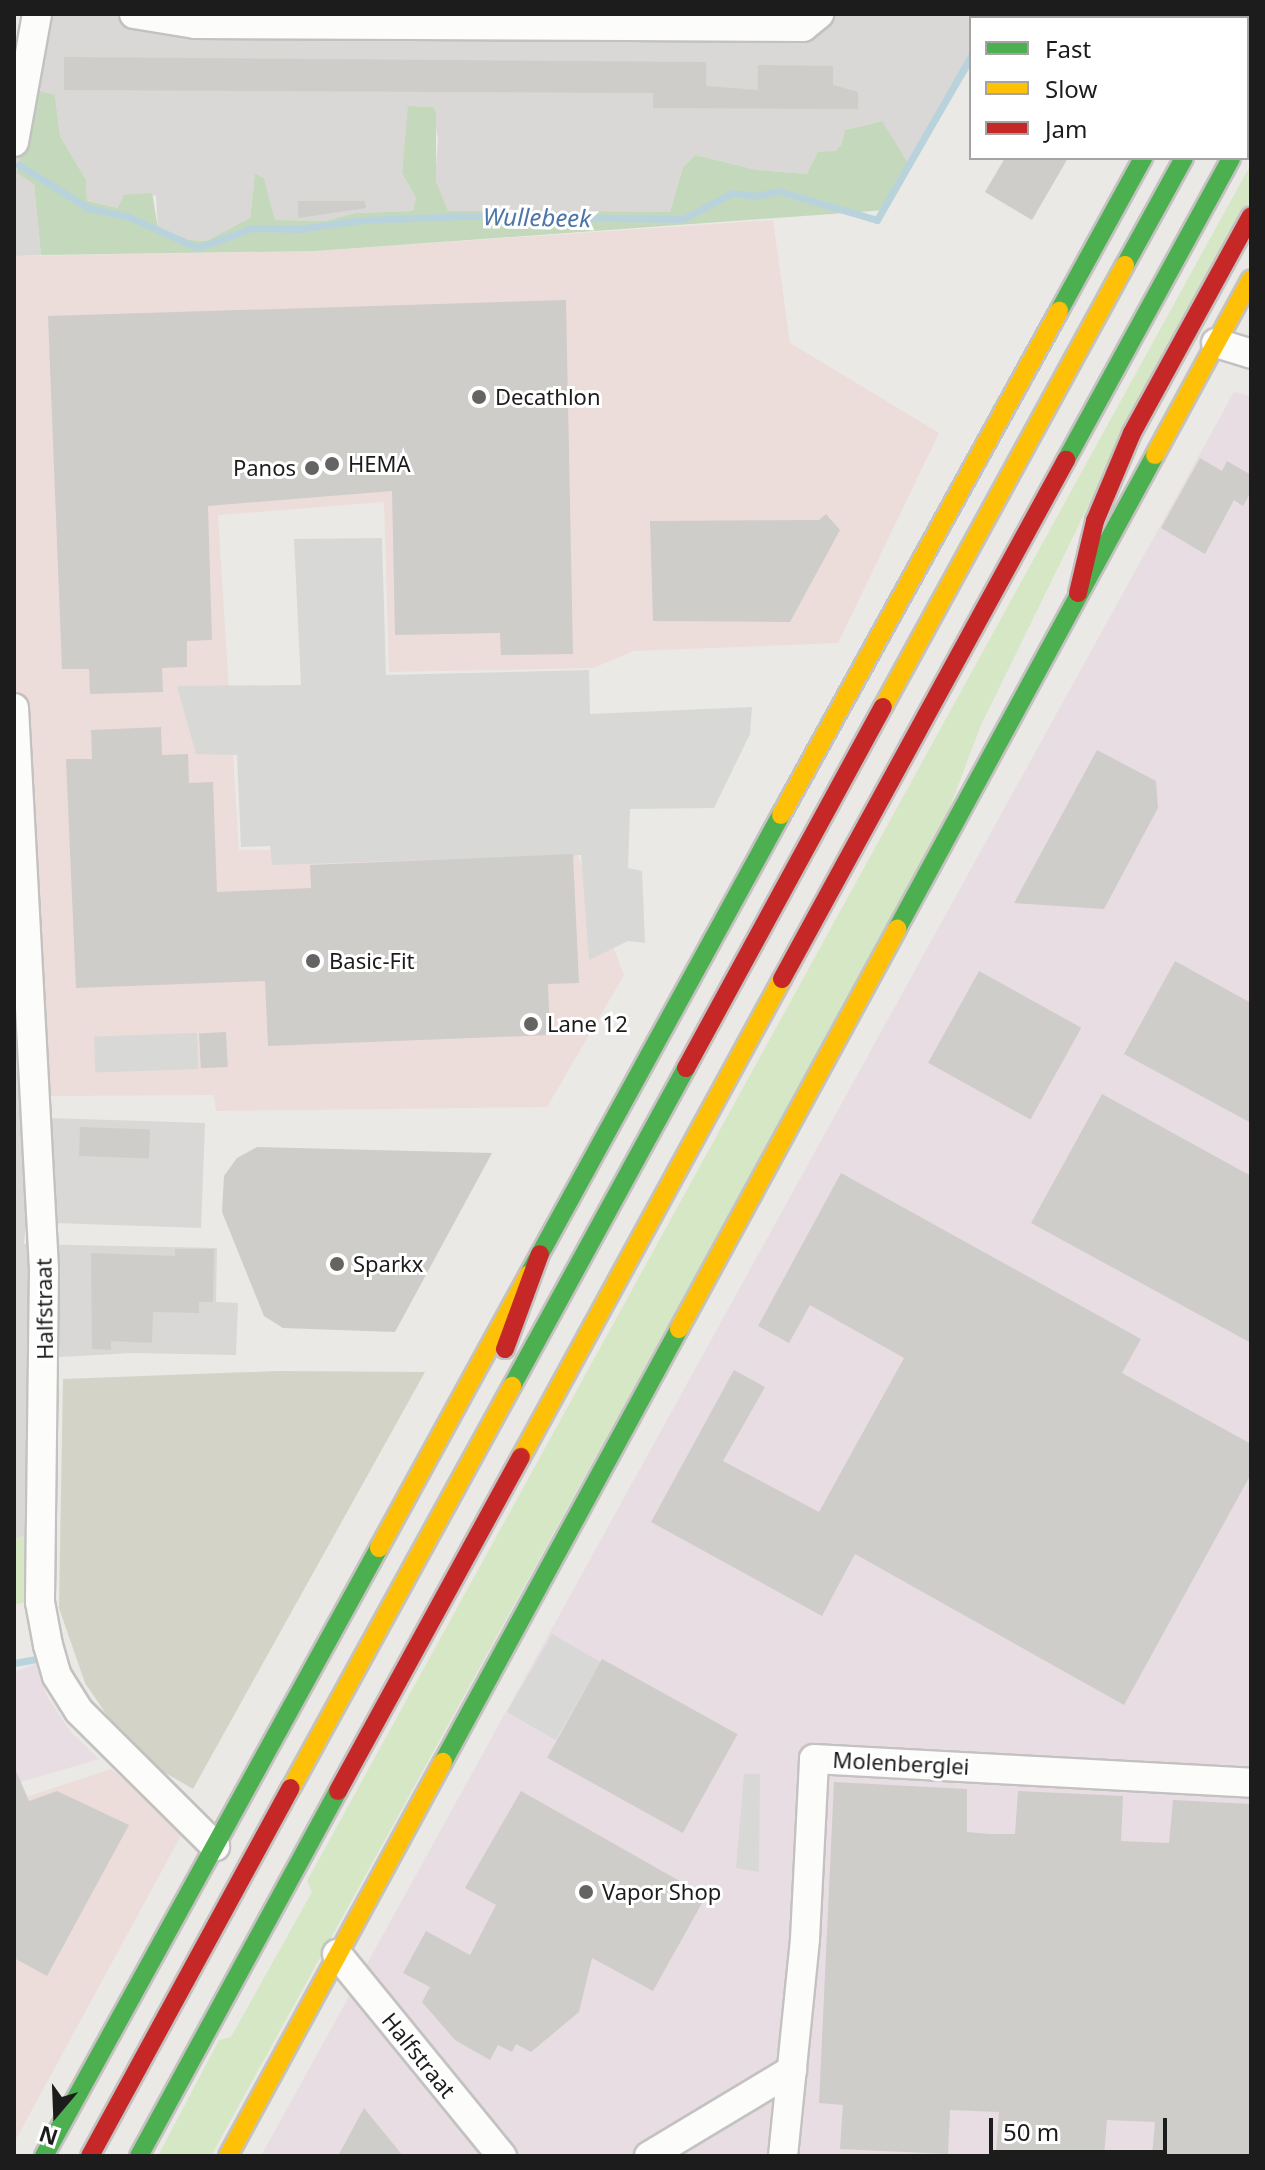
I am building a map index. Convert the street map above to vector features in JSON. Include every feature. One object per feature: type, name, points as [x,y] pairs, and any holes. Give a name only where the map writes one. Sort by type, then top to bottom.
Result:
[{"type":"main road","points":[[44,2156],[1142,160]]},
{"type":"main road","points":[[90,2156],[1183,160]]},
{"type":"main road","points":[[139,2156],[1230,160]]},
{"type":"main road","points":[[1078,593],[1095,521],[1132,433],[1251,216]]},
{"type":"main road","points":[[228,2156],[1251,279]]},
{"type":"main road","points":[[466,1469],[482,1401],[540,1254]]},
{"type":"street","points":[[14,142],[37,14]]},
{"type":"street","points":[[134,14],[195,24],[519,19],[803,27],[819,14]]},
{"type":"street","points":[[1216,343],[1251,354]]},
{"type":"street","name":"Halfstraat","points":[[14,708],[44,1270],[40,1602],[45,1631],[57,1676],[79,1711],[215,1846]]},
{"type":"street","name":"Molenberglei","points":[[783,2156],[814,1759],[1251,1783]]},
{"type":"street","name":"Halfstraat","points":[[337,1954],[502,2156]]},
{"type":"street","points":[[649,2156],[792,2070]]},
{"type":"shaded area","points":[[27,14],[1002,14],[969,16],[969,69],[911,168],[881,121],[845,130],[843,144],[807,174],[757,170],[695,155],[683,167],[670,212],[649,214],[448,211],[435,182],[438,139],[432,107],[409,106],[402,173],[416,198],[413,211],[355,213],[325,221],[275,220],[264,178],[255,175],[250,218],[206,241],[190,240],[158,228],[156,195],[118,208],[87,201],[86,180],[60,136],[55,95],[34,184],[41,255],[14,256],[14,76]]},
{"type":"shaded area","points":[[773,220],[790,343],[939,433],[838,643],[634,651],[593,668],[389,672],[384,502],[218,515],[239,850],[576,851],[624,975],[547,1107],[216,1111],[214,1095],[48,1096],[14,825],[14,256],[315,251]]},
{"type":"shaded area","points":[[1234,392],[1251,396],[1251,2156],[261,2156]]},
{"type":"shaded area","points":[[382,538],[386,675],[589,670],[590,714],[752,707],[750,734],[714,808],[630,809],[628,868],[642,871],[645,943],[628,941],[589,960],[581,855],[272,865],[270,846],[241,847],[237,755],[196,754],[177,686],[301,685],[294,539]]},
{"type":"shaded area","points":[[14,825],[49,1118],[205,1123],[201,1228],[26,1222],[24,1244],[217,1248],[216,1302],[238,1303],[236,1355],[131,1353],[27,1359],[25,1536],[14,1539]]},
{"type":"shaded area","points":[[197,1033],[198,1069],[95,1073],[94,1037]]},
{"type":"shaded area","points":[[278,1371],[425,1372],[193,1789],[155,1767],[117,1730],[85,1683],[59,1608],[63,1379]]},
{"type":"shaded area","points":[[552,1634],[600,1662],[555,1740],[507,1712]]},
{"type":"shaded area","points":[[36,1664],[47,1696],[71,1732],[99,1759],[14,1784],[14,1672]]},
{"type":"shaded area","points":[[111,1769],[184,1830],[14,2143],[14,1801]]},
{"type":"shaded area","points":[[744,1774],[760,1774],[759,1872],[736,1868]]},
{"type":"green space","points":[[34,90],[55,95],[60,136],[86,180],[87,201],[118,208],[124,195],[152,193],[158,228],[190,240],[206,241],[250,218],[255,174],[264,178],[275,220],[325,221],[355,213],[413,211],[416,198],[402,173],[408,106],[433,107],[436,112],[436,182],[448,211],[670,212],[683,167],[695,155],[757,170],[807,174],[818,152],[835,151],[842,144],[845,130],[882,121],[911,168],[886,210],[315,251],[41,255],[34,184],[17,173]]},
{"type":"green space","points":[[1251,164],[1251,199],[1141,398],[981,725],[944,823],[211,2156],[158,2156],[219,2040],[231,2037],[312,1892],[307,1881]]},
{"type":"green space","points":[[25,1536],[26,1602],[14,1605],[14,1539]]},
{"type":"building","points":[[64,57],[706,62],[706,86],[758,90],[758,65],[833,66],[833,85],[858,92],[858,109],[653,108],[653,93],[64,90]]},
{"type":"building","points":[[1004,160],[1067,160],[1032,220],[985,192]]},
{"type":"building","points":[[298,201],[365,201],[366,208],[298,218]]},
{"type":"building","points":[[566,300],[573,654],[501,655],[500,633],[395,635],[392,491],[208,506],[212,640],[187,641],[187,667],[162,668],[163,692],[90,694],[89,669],[62,669],[48,316]]},
{"type":"building","points":[[1200,458],[1222,471],[1227,461],[1251,475],[1251,492],[1243,506],[1234,500],[1205,554],[1161,528]]},
{"type":"building","points":[[826,514],[840,530],[790,622],[653,621],[650,521],[819,520]]},
{"type":"building","points":[[161,727],[162,755],[188,754],[189,783],[213,782],[217,892],[311,888],[310,865],[573,854],[579,983],[548,984],[550,1035],[268,1046],[265,981],[76,988],[66,759],[92,759],[91,730]]},
{"type":"building","points":[[1097,750],[1156,781],[1158,808],[1104,909],[1014,903]]},
{"type":"building","points":[[1175,961],[1251,1003],[1251,1123],[1124,1054]]},
{"type":"building","points":[[979,971],[1081,1028],[1030,1120],[928,1063]]},
{"type":"building","points":[[226,1032],[228,1067],[201,1068],[199,1033]]},
{"type":"building","points":[[1102,1094],[1251,1176],[1251,1343],[1031,1223]]},
{"type":"building","points":[[80,1127],[150,1129],[149,1158],[79,1156]]},
{"type":"building","name":"Sparkx","points":[[257,1147],[492,1153],[395,1332],[283,1328],[264,1316],[222,1212],[224,1176],[237,1158]]},
{"type":"building","points":[[841,1173],[1141,1339],[1122,1373],[1251,1444],[1251,1474],[1124,1705],[855,1554],[822,1616],[651,1522],[734,1370],[765,1387],[723,1461],[819,1512],[904,1358],[810,1305],[789,1343],[758,1326]]},
{"type":"building","points":[[175,1249],[214,1249],[213,1302],[199,1302],[199,1313],[153,1312],[152,1343],[111,1341],[111,1350],[92,1349],[91,1253],[175,1256]]},
{"type":"building","points":[[602,1659],[738,1734],[683,1833],[547,1758]]},
{"type":"building","points":[[14,1766],[29,1801],[57,1791],[129,1825],[47,1976],[14,1958]]},
{"type":"building","points":[[834,1782],[967,1789],[967,1832],[990,1834],[1015,1834],[1018,1791],[1123,1796],[1121,1841],[1169,1843],[1173,1800],[1251,1804],[1251,2156],[1152,2156],[1155,2122],[1107,2120],[1104,2156],[996,2153],[999,2112],[950,2110],[948,2154],[840,2149],[843,2105],[819,2103]]},
{"type":"building","points":[[521,1791],[706,1896],[653,1991],[592,1958],[579,2012],[531,2052],[516,2044],[512,2052],[498,2045],[490,2060],[455,2040],[422,2002],[430,1987],[403,1973],[426,1931],[470,1955],[496,1905],[465,1888]]},
{"type":"building","points":[[364,2108],[403,2156],[338,2156]]},
{"type":"waterway","name":"Wullebeek","points":[[19,165],[88,208],[127,216],[198,248],[252,228],[299,229],[362,220],[468,216],[683,219],[732,193],[757,196],[778,191],[877,220],[969,59]]},
{"type":"waterway","points":[[14,1663],[41,1658]]},
{"type":"traffic: fast","points":[[1059,311],[1142,160]]},
{"type":"traffic: fast","points":[[1125,265],[1183,160]]},
{"type":"traffic: fast","points":[[1066,460],[1230,160]]},
{"type":"traffic: fast","points":[[897,929],[1155,455]]},
{"type":"traffic: fast","points":[[529,1274],[781,815]]},
{"type":"traffic: fast","points":[[512,1386],[686,1068]]},
{"type":"traffic: fast","points":[[443,1762],[679,1329]]},
{"type":"traffic: fast","points":[[44,2156],[379,1548]]},
{"type":"traffic: fast","points":[[139,2156],[338,1791]]},
{"type":"traffic: slow","points":[[1249,46],[1251,42]]},
{"type":"traffic: slow","points":[[883,707],[1125,265]]},
{"type":"traffic: slow","points":[[1155,455],[1251,279]]},
{"type":"traffic: slow","points":[[781,815],[1059,311]]},
{"type":"traffic: slow","points":[[679,1329],[897,929]]},
{"type":"traffic: slow","points":[[521,1457],[782,979]]},
{"type":"traffic: slow","points":[[379,1548],[529,1274]]},
{"type":"traffic: slow","points":[[291,1788],[512,1386]]},
{"type":"traffic: slow","points":[[228,2156],[443,1762]]},
{"type":"traffic: jam","points":[[1249,126],[1251,123]]},
{"type":"traffic: jam","points":[[1078,593],[1095,521],[1132,433],[1251,216]]},
{"type":"traffic: jam","points":[[782,979],[1066,460]]},
{"type":"traffic: jam","points":[[686,1068],[883,707]]},
{"type":"traffic: jam","points":[[505,1349],[540,1254]]},
{"type":"traffic: jam","points":[[338,1791],[521,1457]]},
{"type":"traffic: jam","points":[[90,2156],[291,1788]]},
{"type":"place","name":"Decathlon","points":[[479,397]]},
{"type":"place","name":"HEMA","points":[[332,464]]},
{"type":"place","name":"Panos","points":[[312,468]]},
{"type":"place","name":"Basic-Fit","points":[[313,961]]},
{"type":"place","name":"Lane 12","points":[[531,1024]]},
{"type":"place","name":"Sparkx","points":[[337,1264]]},
{"type":"place","name":"Vapor Shop","points":[[586,1892]]}]
